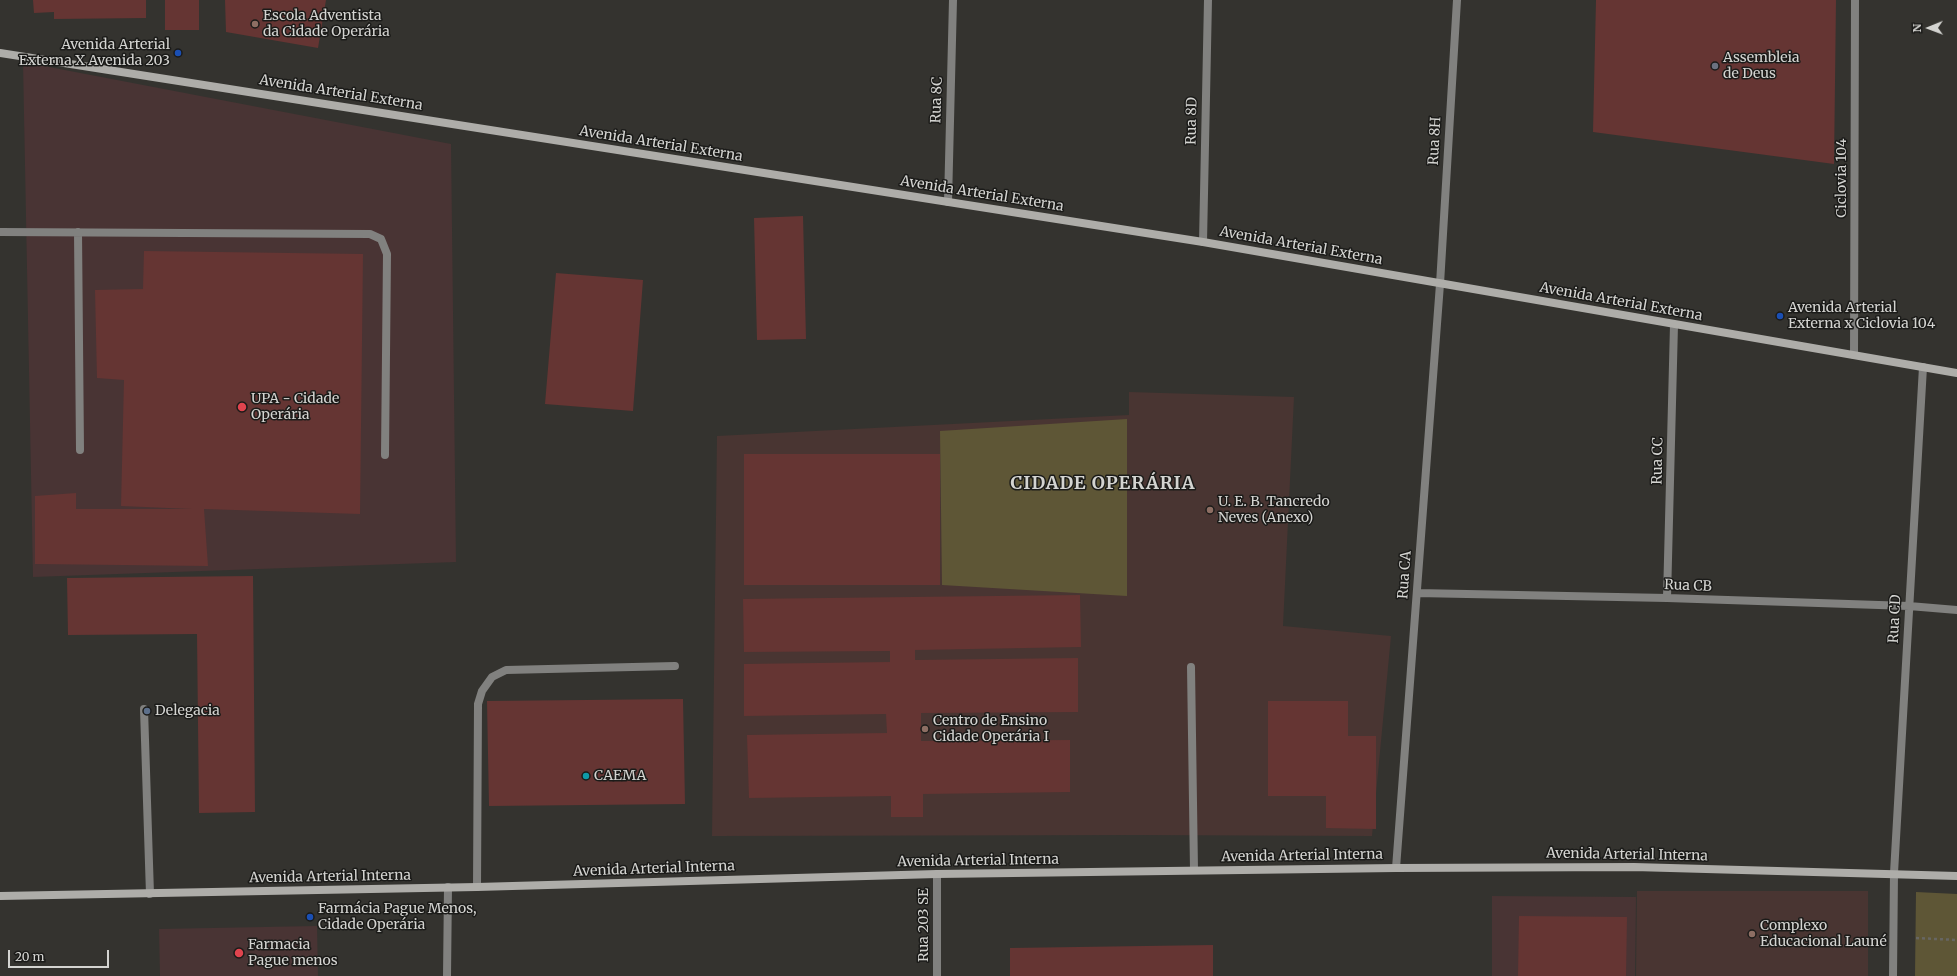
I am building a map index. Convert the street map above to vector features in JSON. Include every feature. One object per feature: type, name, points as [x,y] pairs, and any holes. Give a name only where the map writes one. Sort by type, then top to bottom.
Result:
[{"type":"main road","name":"Avenida Arterial Externa","points":[[0,53],[1203,242],[1957,373]]},
{"type":"main road","name":"Avenida Arterial Interna","points":[[0,896],[448,888],[937,874],[1194,870],[1634,867],[1894,873],[1957,876]]},
{"type":"street","name":"Rua 8C","points":[[948,202],[953,0]]},
{"type":"street","name":"Rua 8D","points":[[1203,242],[1208,0]]},
{"type":"street","name":"Rua 8H","points":[[1440,284],[1456,0]]},
{"type":"street","name":"Ciclovia 104","points":[[1854,356],[1855,0]]},
{"type":"street","points":[[0,232],[370,234],[381,240],[387,254],[385,455]]},
{"type":"street","points":[[78,232],[80,450]]},
{"type":"street","name":"Rua CA","points":[[1396,868],[1440,284]]},
{"type":"street","name":"Rua CC","points":[[1667,598],[1674,325]]},
{"type":"street","name":"Rua CD","points":[[1894,873],[1923,367]]},
{"type":"street","name":"Rua CB","points":[[1417,593],[1667,598],[1909,606],[1957,610]]},
{"type":"street","points":[[477,887],[478,704],[482,691],[492,677],[506,670],[675,666]]},
{"type":"street","points":[[1191,667],[1194,870]]},
{"type":"street","points":[[144,709],[150,894]]},
{"type":"street","points":[[1893,976],[1894,873]]},
{"type":"street","name":"Rua 203 SE","points":[[937,874],[937,976]]},
{"type":"street","points":[[447,976],[448,888]]},
{"type":"path","points":[[1893,936],[1957,940]]},
{"type":"shaded area","name":"UPA - Cidade Operária","points":[[23,62],[451,144],[456,562],[33,577]]},
{"type":"shaded area","name":"Centro de Ensino Cidade Operária I","points":[[1129,392],[1294,397],[1283,626],[1391,636],[1372,836],[712,836],[717,436],[1129,415]]},
{"type":"shaded area","points":[[1127,419],[1127,596],[942,585],[940,431]]},
{"type":"shaded area","name":"Complexo Educacional Launé","points":[[1637,891],[1868,891],[1868,976],[1636,976]]},
{"type":"shaded area","points":[[1916,892],[1957,894],[1957,976],[1915,976]]},
{"type":"shaded area","points":[[1492,896],[1636,897],[1635,976],[1492,976]]},
{"type":"shaded area","name":"Farmacia Pague menos","points":[[317,926],[318,976],[160,976],[159,929]]},
{"type":"building","points":[[33,0],[146,0],[146,18],[54,19],[54,12],[34,13]]},
{"type":"building","points":[[165,0],[199,0],[199,30],[165,30]]},
{"type":"building","points":[[225,0],[326,0],[318,48],[226,32]]},
{"type":"building","name":"Assembleia de Deus","points":[[1596,0],[1836,0],[1834,164],[1593,132]]},
{"type":"building","points":[[803,216],[806,339],[757,340],[754,218]]},
{"type":"building","points":[[144,251],[363,254],[360,514],[204,509],[208,566],[35,564],[35,496],[76,493],[76,509],[192,509],[121,506],[124,380],[97,378],[95,290],[143,289]]},
{"type":"building","points":[[556,273],[643,280],[633,411],[545,404]]},
{"type":"building","points":[[744,454],[940,454],[940,585],[744,585]]},
{"type":"building","points":[[253,576],[255,812],[199,813],[197,634],[68,635],[67,578]]},
{"type":"building","points":[[1080,595],[1081,647],[915,650],[915,660],[1078,658],[1078,712],[921,713],[921,741],[1070,740],[1070,792],[923,794],[923,817],[891,817],[891,796],[749,798],[747,735],[887,733],[886,714],[744,716],[744,664],[890,662],[890,651],[744,652],[743,599]]},
{"type":"building","name":"CAEMA","points":[[683,699],[685,804],[489,806],[487,701]]},
{"type":"building","points":[[1268,701],[1348,701],[1348,736],[1376,736],[1376,829],[1326,828],[1326,796],[1268,796]]},
{"type":"building","points":[[1519,916],[1627,917],[1626,976],[1518,976]]},
{"type":"building","points":[[1213,945],[1213,976],[1010,976],[1010,948]]},
{"type":"place","name":"Escola Adventista da Cidade Operária","points":[[255,24]]},
{"type":"place","name":"Avenida Arterial Externa X Avenida 203","points":[[178,53]]},
{"type":"place","name":"Assembleia de Deus","points":[[1715,66]]},
{"type":"place","name":"Avenida Arterial Externa x Ciclovia 104","points":[[1780,316]]},
{"type":"place","name":"UPA - Cidade Operária","points":[[242,407]]},
{"type":"place","name":"U. E. B. Tancredo Neves (Anexo)","points":[[1210,510]]},
{"type":"place","name":"Delegacia","points":[[147,711]]},
{"type":"place","name":"Centro de Ensino Cidade Operária I","points":[[925,729]]},
{"type":"place","name":"CAEMA","points":[[586,776]]},
{"type":"place","name":"Farmácia Pague Menos, Cidade Operária","points":[[310,917]]},
{"type":"place","name":"Complexo Educacional Launé","points":[[1752,934]]},
{"type":"place","name":"Farmacia Pague menos","points":[[239,953]]},
{"type":"district","name":"CIDADE OPERÁRIA","points":[[1103,484]]}]
